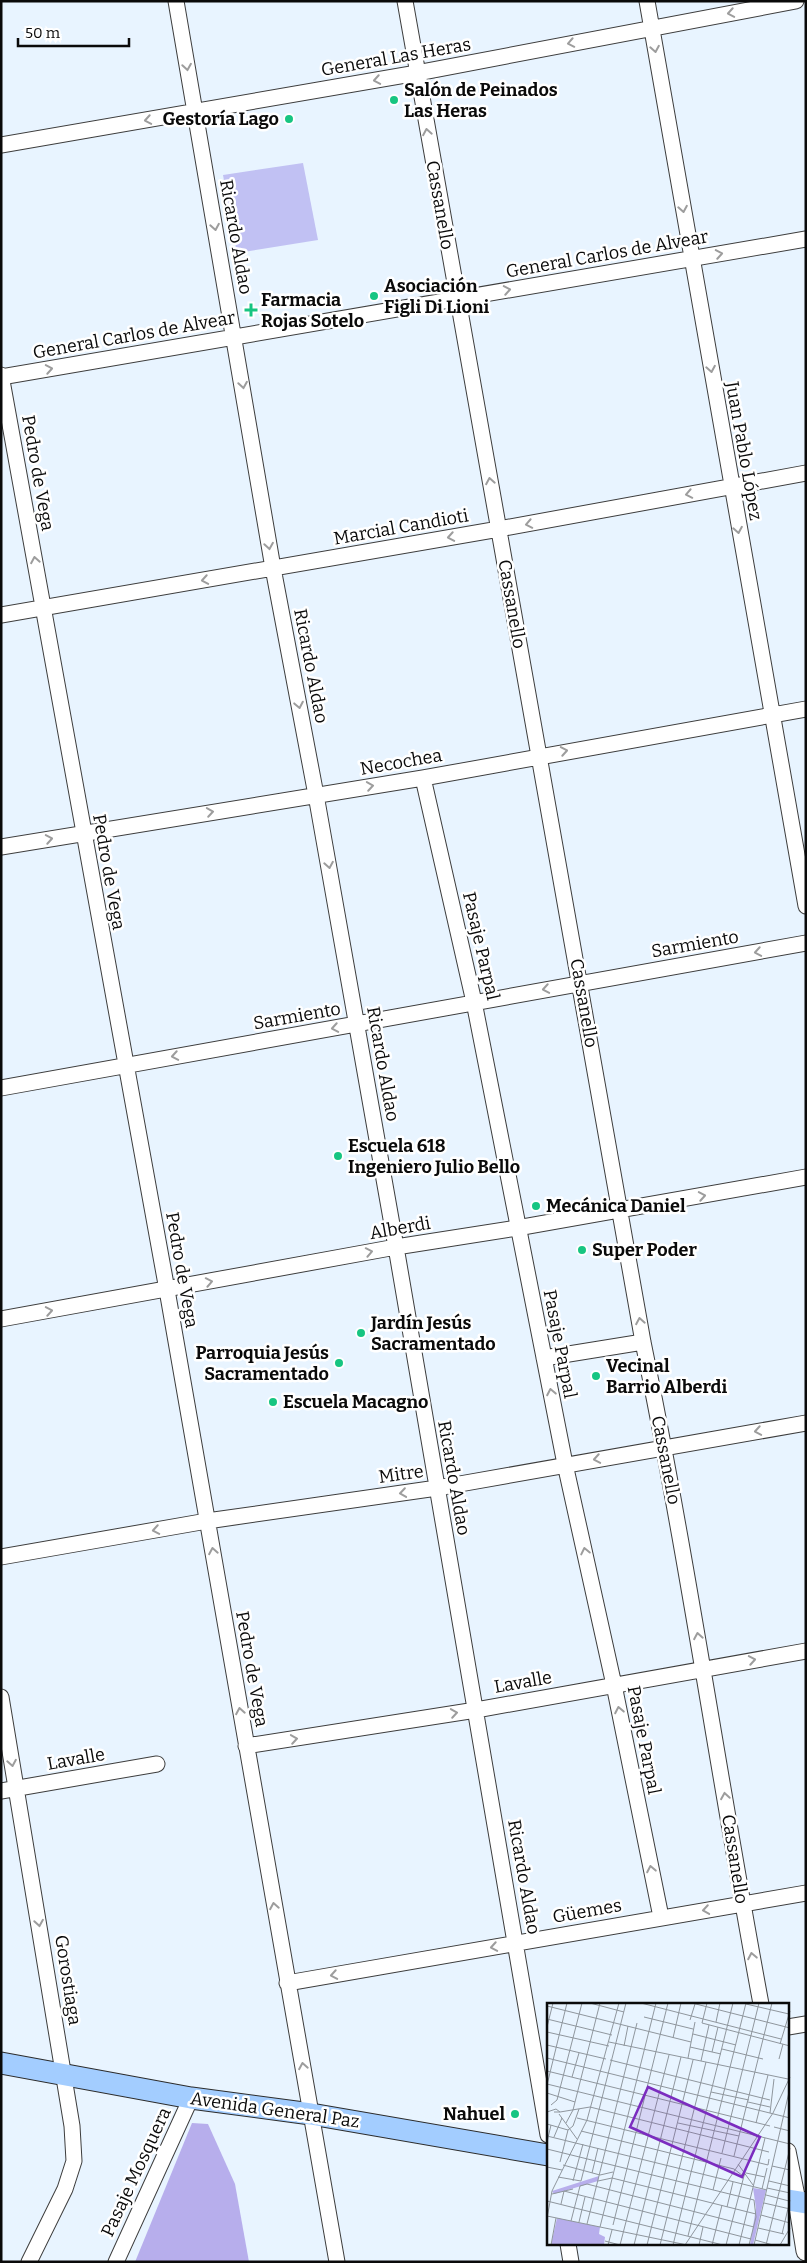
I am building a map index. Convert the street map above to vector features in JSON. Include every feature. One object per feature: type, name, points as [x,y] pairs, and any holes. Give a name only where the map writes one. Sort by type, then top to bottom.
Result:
[{"type":"main road","name":"Avenida General Paz","points":[[1,2062],[191,2098],[312,2114],[547,2155]]},
{"type":"street","name":"Ricardo Aldao","points":[[176,1],[273,568],[316,795],[396,1247],[547,2129]]},
{"type":"street","name":"Cassanello","points":[[405,1],[643,1342],[665,1447],[704,1669],[742,1904],[761,2003]]},
{"type":"street","name":"Juan Pablo López","points":[[647,1],[806,906]]},
{"type":"street","name":"General Las Heras","points":[[1,145],[417,73],[796,1]]},
{"type":"street","name":"General Carlos de Alvear","points":[[1,376],[806,238]]},
{"type":"street","name":"Pedro de Vega","points":[[1,376],[167,1290],[337,2262]]},
{"type":"street","name":"Marcial Candioti","points":[[1,615],[499,529],[806,473]]},
{"type":"street","name":"Necochea","points":[[1,847],[423,778],[806,709]]},
{"type":"street","name":"Pasaje Parpal","points":[[423,778],[474,1002],[565,1464],[614,1685],[661,1917]]},
{"type":"street","name":"Sarmiento","points":[[1,1088],[806,943]]},
{"type":"street","name":"Alberdi","points":[[1,1319],[396,1247],[518,1228],[806,1177]]},
{"type":"street","points":[[544,1358],[643,1342]]},
{"type":"street","name":"Mitre","points":[[1,1557],[208,1521],[437,1488],[806,1423]]},
{"type":"street","name":"Lavalle","points":[[246,1746],[476,1710],[806,1651]]},
{"type":"street","name":"Gorostiaga","points":[[1,1697],[64,2075],[72,2126],[74,2161],[65,2190],[29,2262]]},
{"type":"street","name":"Lavalle","points":[[1,1791],[157,1764]]},
{"type":"street","name":"Güemes","points":[[287,1982],[806,1893]]},
{"type":"street","points":[[790,2028],[806,2024]]},
{"type":"street","name":"Pasaje Mosquera","points":[[116,2262],[191,2098]]},
{"type":"street","points":[[790,2161],[806,2252]]},
{"type":"street","points":[[568,2246],[571,2262]]},
{"type":"shaded area","points":[[303,163],[318,240],[237,253],[223,175]]},
{"type":"shaded area","points":[[192,2123],[208,2124],[235,2184],[249,2262],[135,2262]]},
{"type":"place","name":"Salón de Peinados Las Heras","points":[[394,100]]},
{"type":"place","name":"Gestoría Lago","points":[[289,119]]},
{"type":"place","name":"Asociación Figli Di Lioni","points":[[374,296]]},
{"type":"place","name":"Farmacia Rojas Sotelo","points":[[251,310]]},
{"type":"place","name":"Escuela 618 Ingeniero Julio Bello","points":[[338,1156]]},
{"type":"place","name":"Mecánica Daniel","points":[[536,1206]]},
{"type":"place","name":"Super Poder","points":[[582,1250]]},
{"type":"place","name":"Jardín Jesús Sacramentado","points":[[361,1333]]},
{"type":"place","name":"Parroquia Jesús Sacramentado","points":[[339,1363]]},
{"type":"place","name":"Vecinal Barrio Alberdi","points":[[596,1376]]},
{"type":"place","name":"Escuela Macagno","points":[[273,1402]]},
{"type":"place","name":"Nahuel","points":[[515,2114]]}]
